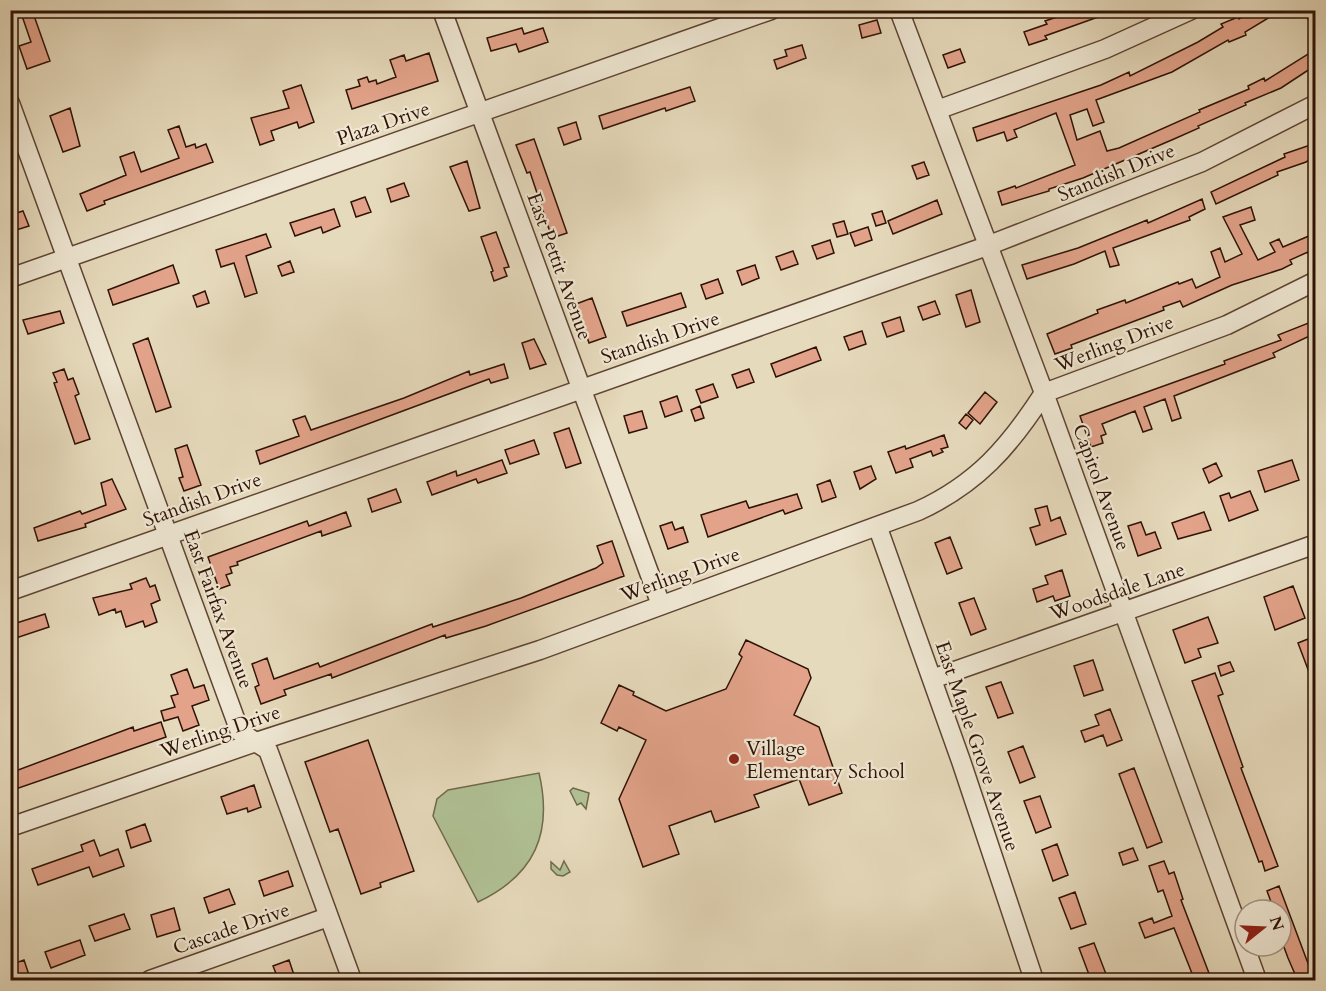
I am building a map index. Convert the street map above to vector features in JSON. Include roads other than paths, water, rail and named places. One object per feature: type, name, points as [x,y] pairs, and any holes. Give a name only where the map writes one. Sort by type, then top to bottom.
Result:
[{"type":"street","name":"East Pettit Avenue","points":[[442,10],[661,604]]},
{"type":"street","name":"Plaza Drive","points":[[10,278],[771,10]]},
{"type":"street","name":"Capitol Avenue","points":[[899,10],[1044,393],[1257,981]]},
{"type":"street","points":[[937,110],[1114,46],[1191,10]]},
{"type":"street","name":"East Fairfax Avenue","points":[[10,103],[240,732],[268,750],[352,981]]},
{"type":"street","name":"Standish Drive","points":[[10,591],[987,246],[1202,162],[1316,104]]},
{"type":"street","name":"Werling Drive","points":[[10,827],[256,742],[540,650],[661,604],[878,528],[940,501],[971,481],[1001,452],[1044,393],[1227,325],[1316,281]]},
{"type":"street","name":"East Maple Grove Avenue","points":[[878,528],[932,679],[1034,981]]},
{"type":"street","name":"Woodsdale Lane","points":[[932,679],[1316,544]]},
{"type":"street","name":"Cascade Drive","points":[[157,979],[328,917]]},
{"type":"place","name":"Village Elementary School","points":[[734,759]]}]
